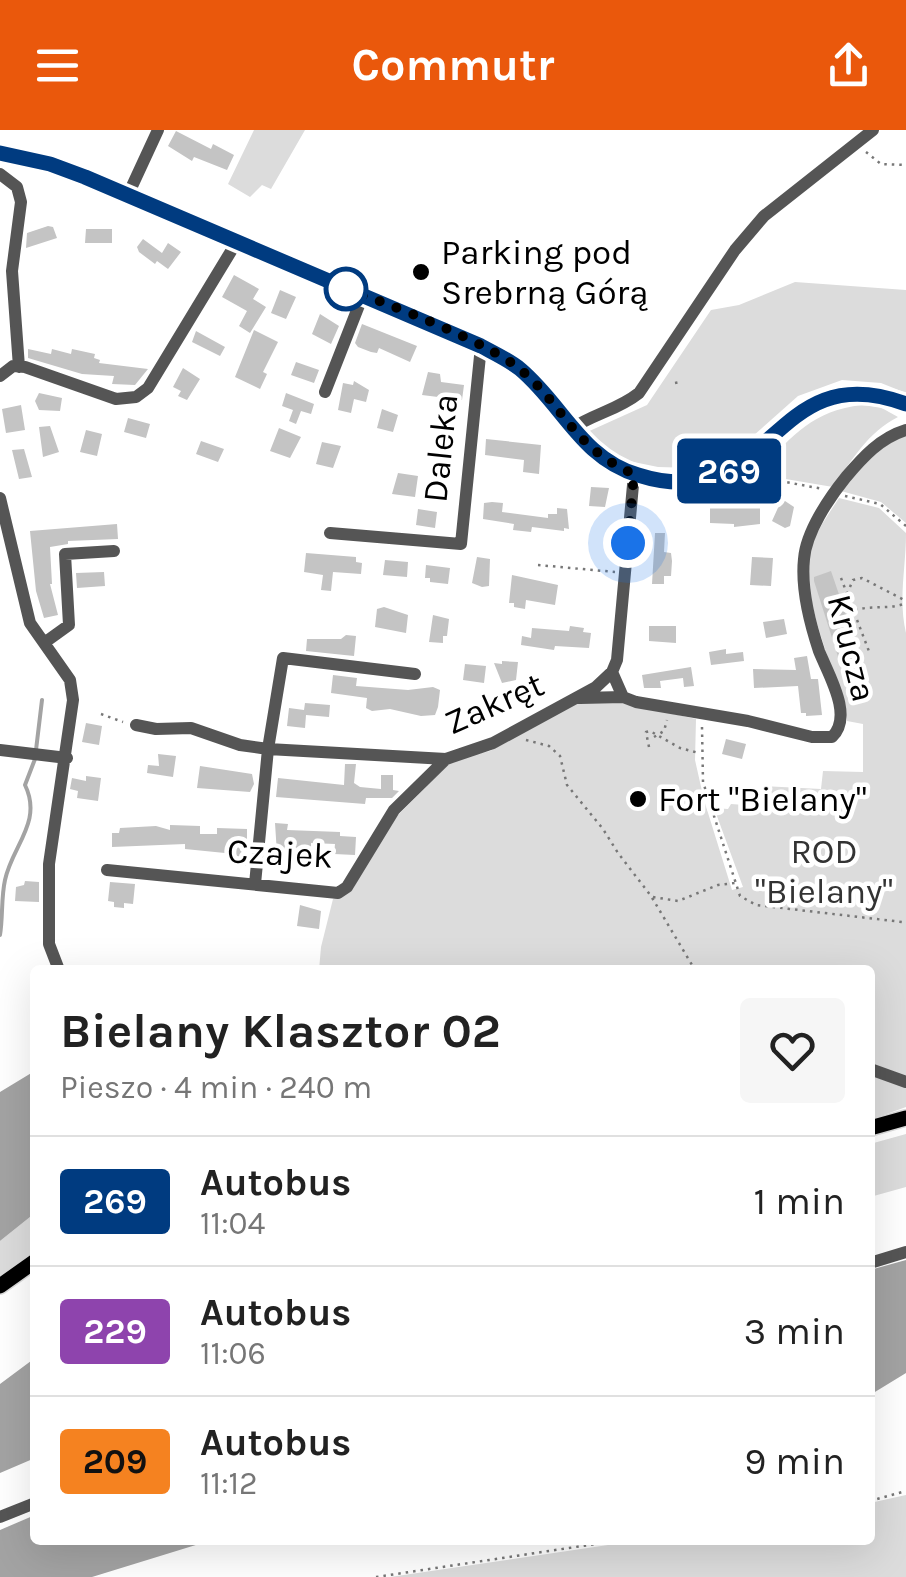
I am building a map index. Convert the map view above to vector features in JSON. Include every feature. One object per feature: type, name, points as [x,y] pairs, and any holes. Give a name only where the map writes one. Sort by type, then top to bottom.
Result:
[{"type":"main road","points":[[875,1127],[906,1118]]},
{"type":"main road","points":[[0,1286],[30,1265]]},
{"type":"street","points":[[128,197],[158,130]]},
{"type":"street","points":[[571,428],[621,407],[639,393],[735,250],[764,216],[873,130]]},
{"type":"street","points":[[0,153],[50,164],[481,346],[520,370],[607,462],[634,474],[689,482],[720,476],[741,464],[802,410],[828,396],[869,393],[906,404]]},
{"type":"street","points":[[0,174],[18,187],[21,202],[12,271],[19,366]]},
{"type":"street","points":[[0,376],[12,366],[19,366],[116,399],[136,396],[148,388],[236,242]]},
{"type":"street","points":[[326,392],[362,296]]},
{"type":"street","name":"Daleka","points":[[330,532],[461,544],[481,346]]},
{"type":"street","name":"Krucza","points":[[577,698],[623,697],[832,738],[838,732],[841,712],[819,650],[803,574],[804,555],[837,489],[865,455],[882,441],[906,430]]},
{"type":"street","points":[[623,697],[612,672],[617,660],[634,474]]},
{"type":"street","points":[[0,498],[30,623],[70,680],[74,708],[50,864],[49,944],[57,965]]},
{"type":"street","points":[[44,643],[68,626],[65,554],[114,551]]},
{"type":"street","points":[[254,884],[282,658],[416,674]]},
{"type":"street","name":"Zakręt","points":[[136,725],[191,728],[240,746],[446,759],[510,734],[577,698],[612,672]]},
{"type":"street","points":[[0,750],[67,758]]},
{"type":"street","name":"Czajek","points":[[106,870],[338,893],[348,887],[394,810],[446,759]]},
{"type":"street","points":[[875,1072],[906,1082]]},
{"type":"street","points":[[875,1261],[906,1252]]},
{"type":"street","points":[[0,1518],[30,1504]]},
{"type":"path","points":[[857,145],[881,164],[906,165]]},
{"type":"path","points":[[755,477],[832,490]]},
{"type":"path","points":[[845,496],[880,504],[906,526]]},
{"type":"path","points":[[538,564],[626,572]]},
{"type":"path","points":[[841,578],[870,654]]},
{"type":"path","points":[[846,595],[853,580],[862,578],[906,602]]},
{"type":"path","points":[[852,611],[874,605],[895,608],[906,602]]},
{"type":"path","points":[[654,737],[660,735],[668,708]]},
{"type":"path","points":[[101,714],[136,725]]},
{"type":"path","points":[[703,715],[701,753],[708,806],[740,896],[756,906],[902,922]]},
{"type":"path","points":[[649,747],[646,732],[701,753]]},
{"type":"path","points":[[510,734],[550,746],[560,756],[567,785],[651,896],[692,965]]},
{"type":"path","points":[[651,896],[678,901],[718,885],[736,883]]},
{"type":"path","points":[[875,1500],[906,1491]]},
{"type":"path","points":[[376,1577],[589,1545]]},
{"type":"green space","points":[[254,130],[305,130],[271,189],[262,185],[250,197],[228,184]]},
{"type":"green space","points":[[795,282],[906,290],[906,393],[881,383],[842,380],[798,396],[735,452],[693,468],[658,467],[619,459],[585,433],[647,405],[711,310],[739,305]]},
{"type":"green space","points":[[862,405],[880,407],[898,417],[869,439],[833,487],[756,474],[815,420]]},
{"type":"green space","points":[[906,433],[906,523],[881,502],[841,491],[873,454]]},
{"type":"green space","name":"ROD \"Bielany\"","points":[[839,498],[879,508],[906,533],[902,596],[906,633],[906,1107],[875,1118],[875,965],[319,965],[333,899],[353,889],[384,829],[453,760],[490,751],[577,703],[624,703],[696,719],[695,760],[704,800],[732,890],[743,887],[714,808],[728,809],[731,804],[758,806],[761,786],[821,789],[823,771],[863,772],[863,724],[847,721],[810,593],[809,554]]},
{"type":"green space","points":[[906,1134],[906,1187],[875,1196],[875,1143]]},
{"type":"green space","points":[[30,1217],[30,1258],[0,1279],[0,1241]]},
{"type":"green space","points":[[906,1495],[906,1577],[390,1577],[608,1545],[875,1545],[875,1502]]},
{"type":"shaded area","points":[[30,1074],[30,1217],[0,1241],[0,1092]]},
{"type":"shaded area","points":[[906,1260],[906,1373],[875,1392],[875,1269]]},
{"type":"shaded area","points":[[30,1362],[30,1460],[0,1473],[0,1384]]},
{"type":"shaded area","points":[[30,1517],[30,1545],[196,1545],[92,1577],[0,1577],[0,1530]]},
{"type":"building","points":[[176,131],[211,149],[213,144],[234,155],[227,170],[194,157],[192,161],[168,146]]},
{"type":"building","points":[[53,227],[57,238],[26,248],[27,233]]},
{"type":"building","points":[[86,229],[112,229],[112,243],[85,243]]},
{"type":"building","points":[[143,239],[162,253],[168,243],[181,252],[168,269],[139,252],[137,247]]},
{"type":"building","points":[[234,275],[259,289],[253,299],[266,307],[250,333],[239,326],[247,311],[222,297]]},
{"type":"building","points":[[280,290],[296,297],[286,319],[271,313]]},
{"type":"building","points":[[320,314],[339,326],[331,344],[312,334]]},
{"type":"building","points":[[362,324],[417,346],[410,362],[379,348],[377,353],[358,347],[355,343]]},
{"type":"building","points":[[254,330],[278,342],[263,372],[267,374],[260,389],[235,377]]},
{"type":"building","points":[[196,331],[225,347],[220,356],[192,342]]},
{"type":"building","points":[[28,349],[71,354],[72,349],[95,354],[99,363],[148,369],[135,385],[112,384],[114,376],[82,374],[28,358]]},
{"type":"building","points":[[296,362],[319,370],[314,383],[291,375]]},
{"type":"building","points":[[183,368],[200,379],[187,400],[178,396],[181,391],[173,387]]},
{"type":"building","points":[[428,372],[440,374],[441,382],[464,385],[462,400],[422,395]]},
{"type":"building","points":[[354,381],[369,390],[366,402],[354,399],[351,413],[338,410],[343,383],[353,385]]},
{"type":"building","points":[[39,393],[62,398],[60,411],[39,410],[35,401]]},
{"type":"building","points":[[286,393],[314,404],[311,414],[301,411],[296,424],[289,421],[293,410],[282,406]]},
{"type":"building","points":[[21,405],[25,430],[6,433],[2,409]]},
{"type":"building","points":[[382,409],[398,415],[393,432],[377,428]]},
{"type":"building","points":[[128,418],[150,424],[146,438],[124,432]]},
{"type":"building","points":[[50,426],[59,452],[43,457],[39,427]]},
{"type":"building","points":[[279,428],[301,437],[290,458],[270,451]]},
{"type":"building","points":[[86,430],[102,434],[97,456],[80,452]]},
{"type":"building","points":[[486,439],[541,445],[539,474],[523,472],[524,460],[485,455]]},
{"type":"building","points":[[201,441],[224,449],[218,462],[196,454]]},
{"type":"building","points":[[322,442],[341,446],[333,468],[316,464]]},
{"type":"building","points":[[24,449],[32,477],[19,479],[12,450]]},
{"type":"building","points":[[398,473],[418,476],[415,497],[392,494]]},
{"type":"building","points":[[591,487],[609,488],[605,507],[589,506]]},
{"type":"building","points":[[731,489],[731,506],[760,507],[760,524],[734,527],[710,523],[710,507],[702,507],[701,492]]},
{"type":"building","points":[[782,499],[794,507],[790,526],[785,528],[772,521]]},
{"type":"building","points":[[484,503],[503,503],[502,512],[548,518],[548,514],[557,514],[557,508],[567,509],[569,529],[513,530],[514,524],[483,519]]},
{"type":"building","points":[[418,509],[437,512],[435,528],[416,525]]},
{"type":"building","points":[[117,524],[118,539],[68,541],[50,547],[50,584],[58,615],[44,618],[36,591],[30,531]]},
{"type":"building","points":[[655,533],[665,533],[664,552],[671,553],[671,576],[664,576],[664,584],[652,584]]},
{"type":"building","points":[[306,553],[356,557],[356,562],[362,563],[361,574],[333,572],[331,591],[321,590],[323,575],[304,572]]},
{"type":"building","points":[[477,557],[490,559],[489,586],[472,583]]},
{"type":"building","points":[[752,557],[773,558],[771,586],[750,585]]},
{"type":"building","points":[[385,560],[408,562],[407,577],[383,575]]},
{"type":"building","points":[[426,565],[450,568],[448,584],[425,578]]},
{"type":"building","points":[[831,571],[860,656],[840,663],[814,581],[814,577]]},
{"type":"building","points":[[104,572],[105,586],[77,588],[76,573]]},
{"type":"building","points":[[512,575],[558,585],[555,605],[526,600],[525,609],[514,607],[514,603],[509,603]]},
{"type":"building","points":[[384,607],[408,615],[406,633],[375,627],[377,609]]},
{"type":"building","points":[[433,615],[449,619],[443,643],[429,642]]},
{"type":"building","points":[[784,619],[787,634],[766,638],[763,622]]},
{"type":"building","points":[[570,626],[591,633],[589,648],[555,646],[554,650],[521,645],[522,636],[531,638],[532,628],[569,631]]},
{"type":"building","points":[[649,626],[676,626],[676,643],[649,641]]},
{"type":"building","points":[[356,636],[354,656],[306,651],[307,639],[341,639]]},
{"type":"building","points":[[726,649],[726,654],[743,652],[744,661],[711,665],[709,652]]},
{"type":"building","points":[[807,656],[811,679],[818,679],[822,715],[801,713],[798,686],[754,688],[753,669],[796,670],[794,658]]},
{"type":"building","points":[[518,662],[516,680],[502,683],[494,663]]},
{"type":"building","points":[[465,664],[486,666],[484,683],[463,680]]},
{"type":"building","points":[[691,667],[694,686],[684,687],[683,678],[660,681],[661,688],[644,688],[642,675]]},
{"type":"building","points":[[333,675],[357,678],[356,686],[408,690],[433,687],[440,690],[438,707],[435,715],[421,716],[390,709],[372,711],[366,708],[367,698],[331,693]]},
{"type":"building","points":[[305,703],[330,705],[329,717],[306,715],[305,728],[287,726],[289,708],[304,710]]},
{"type":"building","points":[[86,723],[102,726],[99,745],[82,742]]},
{"type":"building","points":[[726,739],[746,744],[742,759],[722,754]]},
{"type":"building","points":[[158,754],[176,756],[173,777],[147,773],[148,765],[159,766]]},
{"type":"building","points":[[345,764],[356,764],[354,783],[360,787],[381,789],[381,775],[393,775],[393,790],[399,791],[392,798],[366,798],[365,804],[276,797],[278,778],[344,785]]},
{"type":"building","points":[[200,766],[252,774],[254,784],[250,792],[197,788]]},
{"type":"building","points":[[86,776],[101,778],[98,801],[77,798],[78,791],[70,789],[72,778],[86,781]]},
{"type":"building","points":[[275,823],[288,824],[287,830],[340,832],[340,836],[356,837],[355,855],[334,854],[335,844],[311,843],[311,850],[305,852],[277,854]]},
{"type":"building","points":[[170,825],[200,826],[200,834],[217,834],[217,828],[247,829],[247,866],[235,866],[235,854],[185,849],[185,844],[112,847],[112,833],[119,833],[120,828],[156,826],[170,830]]},
{"type":"building","points":[[25,881],[39,882],[39,902],[15,901],[16,887]]},
{"type":"building","points":[[110,882],[135,884],[133,904],[114,907],[114,902],[108,901]]},
{"type":"building","points":[[300,905],[321,911],[319,929],[297,926]]},
{"type":"waterway","points":[[36,750],[42,700]]},
{"type":"waterway","points":[[0,935],[5,880],[28,822],[30,798],[25,785],[35,759]]},
{"type":"bus line","name":"269","points":[[0,153],[50,164],[85,177],[499,355],[544,394],[588,448],[607,462],[652,479],[689,482],[720,476],[741,464],[802,410],[828,396],[869,393],[906,404]]},
{"type":"place","name":"Parking pod Srebrną Górą","points":[[421,272]]},
{"type":"place","name":"Fort \"Bielany\"","points":[[638,799]]},
{"type":"route","points":[[346,289],[481,346],[520,370],[588,448],[634,474],[628,543]]}]
